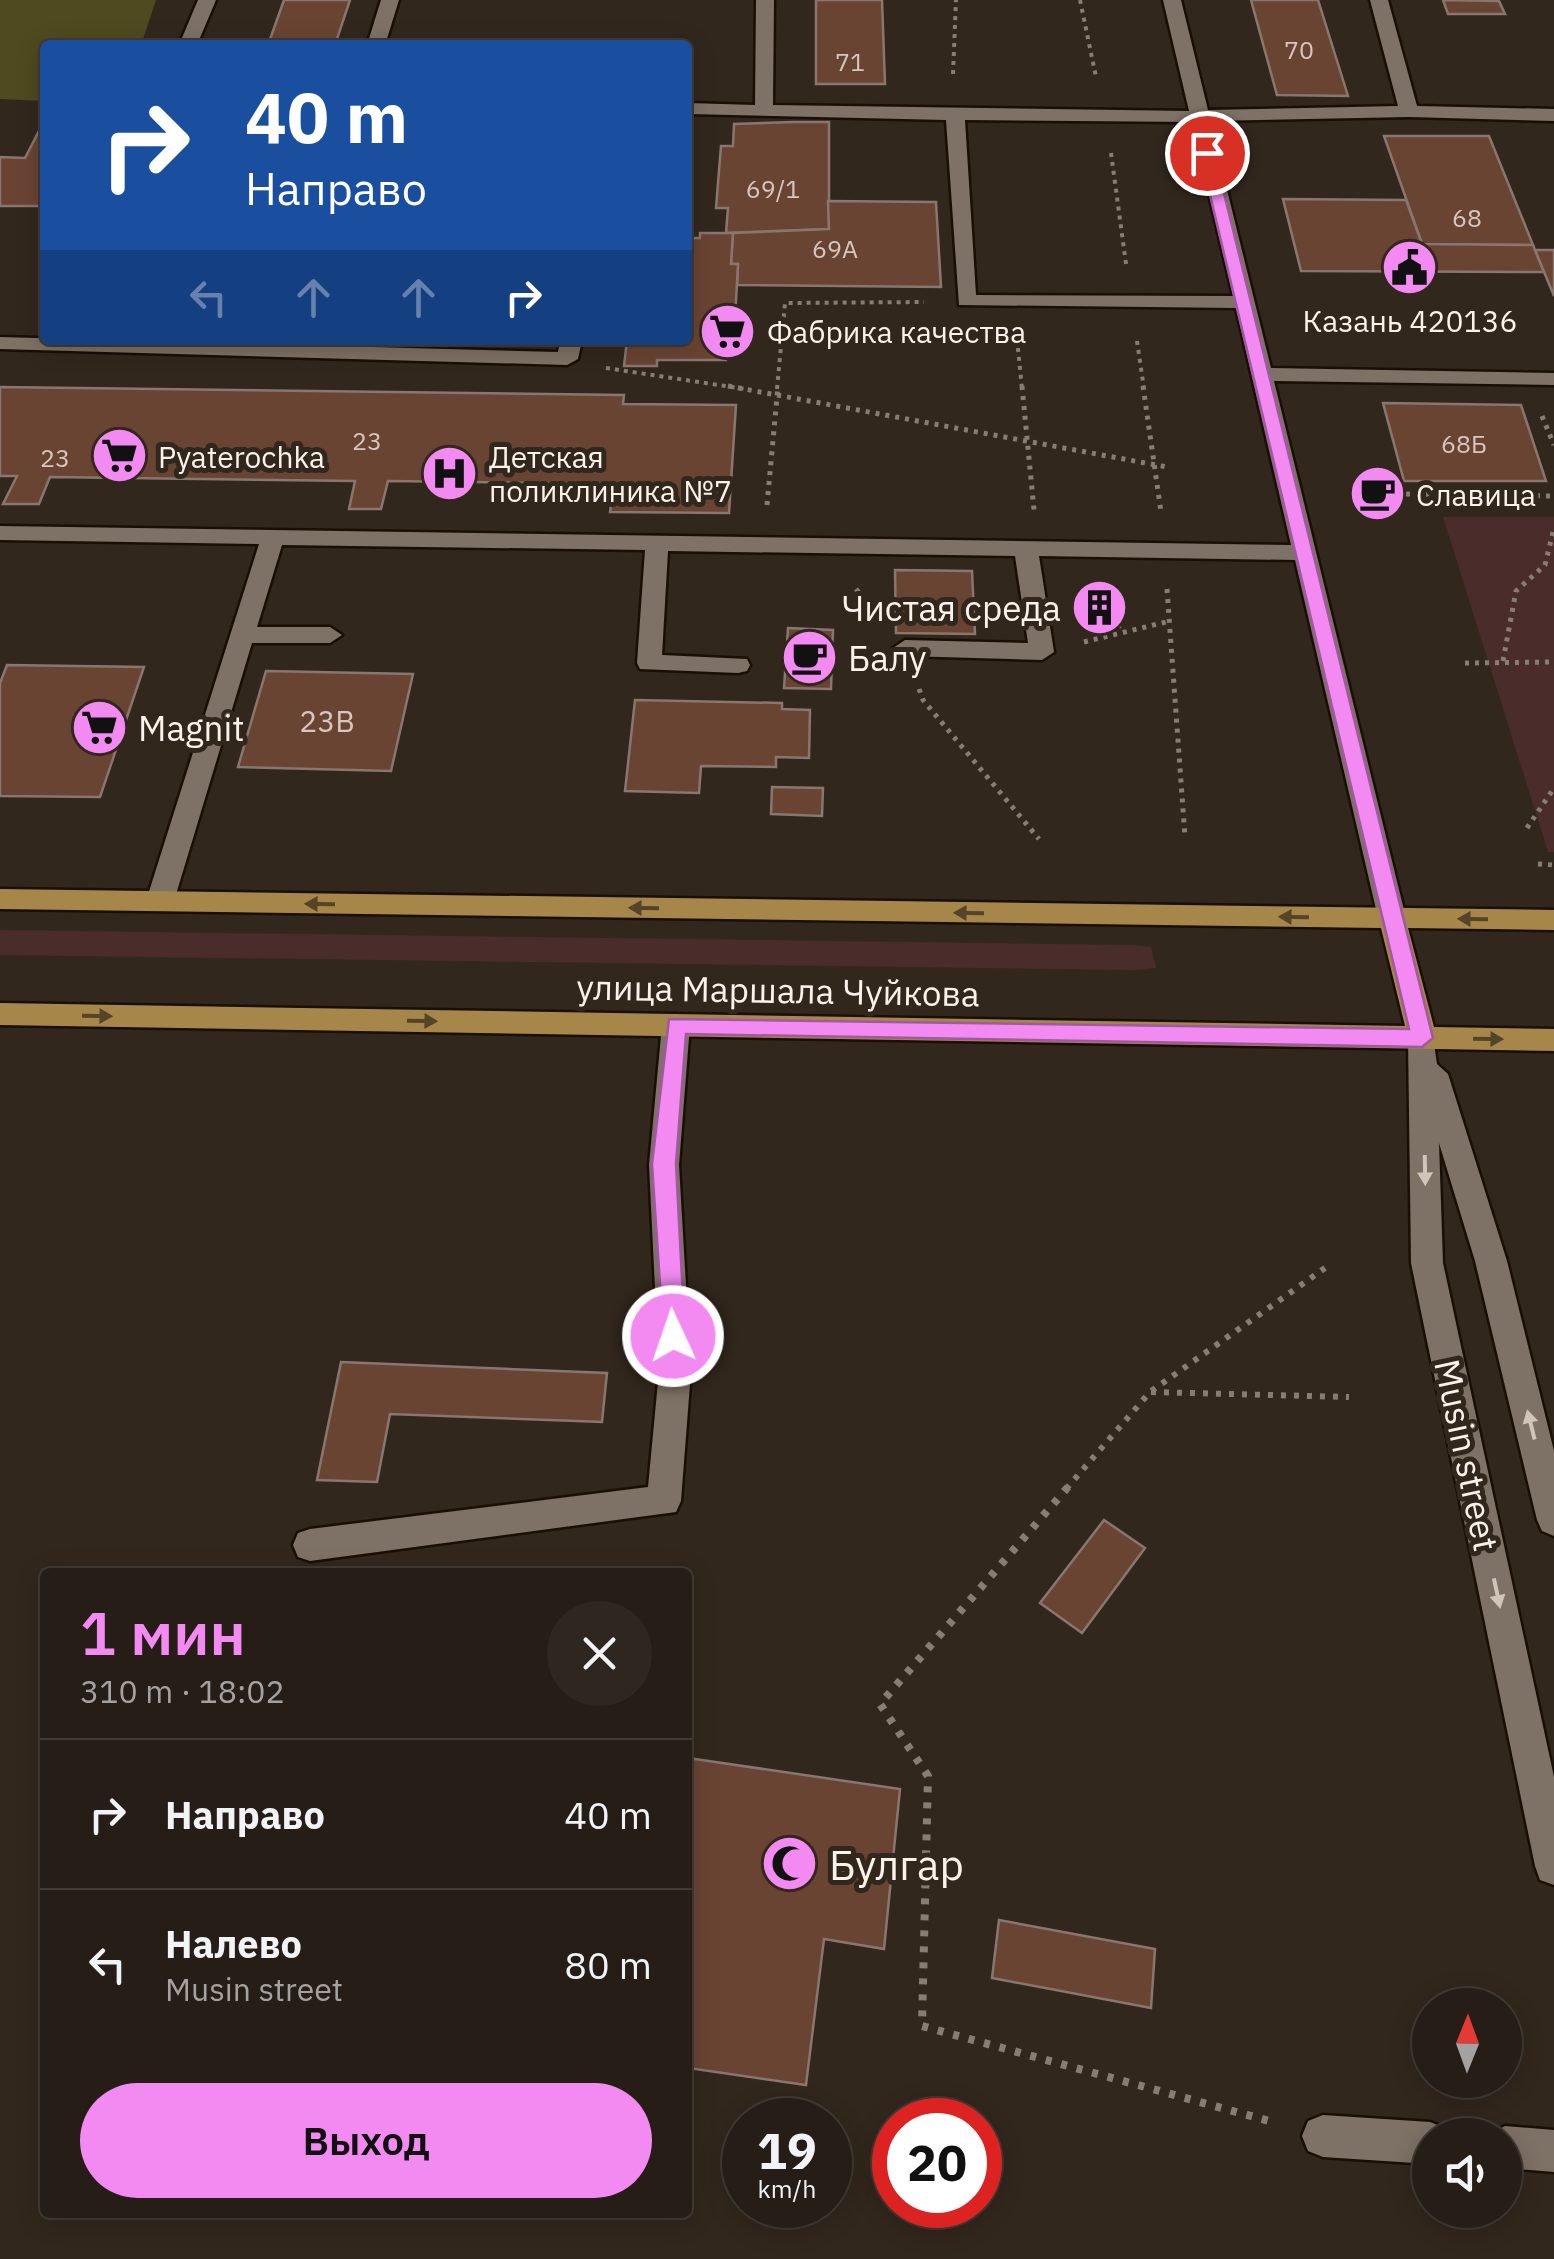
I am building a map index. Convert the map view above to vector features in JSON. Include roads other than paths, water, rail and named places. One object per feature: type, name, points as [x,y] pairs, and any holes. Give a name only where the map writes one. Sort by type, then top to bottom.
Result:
[{"type":"main road","points":[[0,899],[1554,920]]},
{"type":"main road","name":"Musin street","points":[[1392,918],[1422,1038]]},
{"type":"main road","name":"улица Маршала Чуйкова","points":[[0,1014],[1554,1040]]},
{"type":"street","points":[[190,40],[206,0]]},
{"type":"street","points":[[378,40],[390,0]]},
{"type":"street","points":[[764,111],[766,0]]},
{"type":"street","name":"Musin street","points":[[1172,0],[1392,918]]},
{"type":"street","points":[[1378,0],[1409,111]]},
{"type":"street","points":[[692,110],[1106,118],[1409,111],[1554,114]]},
{"type":"street","points":[[955,114],[966,301],[1242,302]]},
{"type":"street","points":[[1504,114],[1554,137]]},
{"type":"street","points":[[0,343],[40,343]]},
{"type":"street","points":[[211,345],[569,350]]},
{"type":"street","points":[[1260,374],[1554,379]]},
{"type":"street","points":[[3,540],[274,537],[1302,553]]},
{"type":"street","points":[[160,901],[274,537]]},
{"type":"street","points":[[657,543],[649,663],[738,665]]},
{"type":"street","points":[[905,648],[1042,652],[1026,549]]},
{"type":"street","points":[[243,636],[330,635]]},
{"type":"street","points":[[310,1545],[664,1502],[674,1371],[664,1164],[676,1026]]},
{"type":"street","name":"Musin street","points":[[1422,1038],[1491,1261],[1554,1520]]},
{"type":"street","name":"Musin street","points":[[1422,1038],[1426,1263],[1554,1866]]},
{"type":"street","points":[[1323,2136],[1412,2141]]},
{"type":"street","points":[[1522,2148],[1554,2150]]},
{"type":"place","name":"Казань 420136","points":[[1410,267]]},
{"type":"place","name":"Фабрика качества","points":[[728,331]]},
{"type":"place","name":"Pyaterochka","points":[[119,456]]},
{"type":"place","name":"Детская поликлиника №7","points":[[450,473]]},
{"type":"place","name":"Славица","points":[[1377,494]]},
{"type":"place","name":"Чистая среда","points":[[1100,608]]},
{"type":"place","name":"Балу","points":[[809,658]]},
{"type":"place","name":"Magnit","points":[[99,728]]},
{"type":"place","name":"Булгар","points":[[790,1864]]}]
